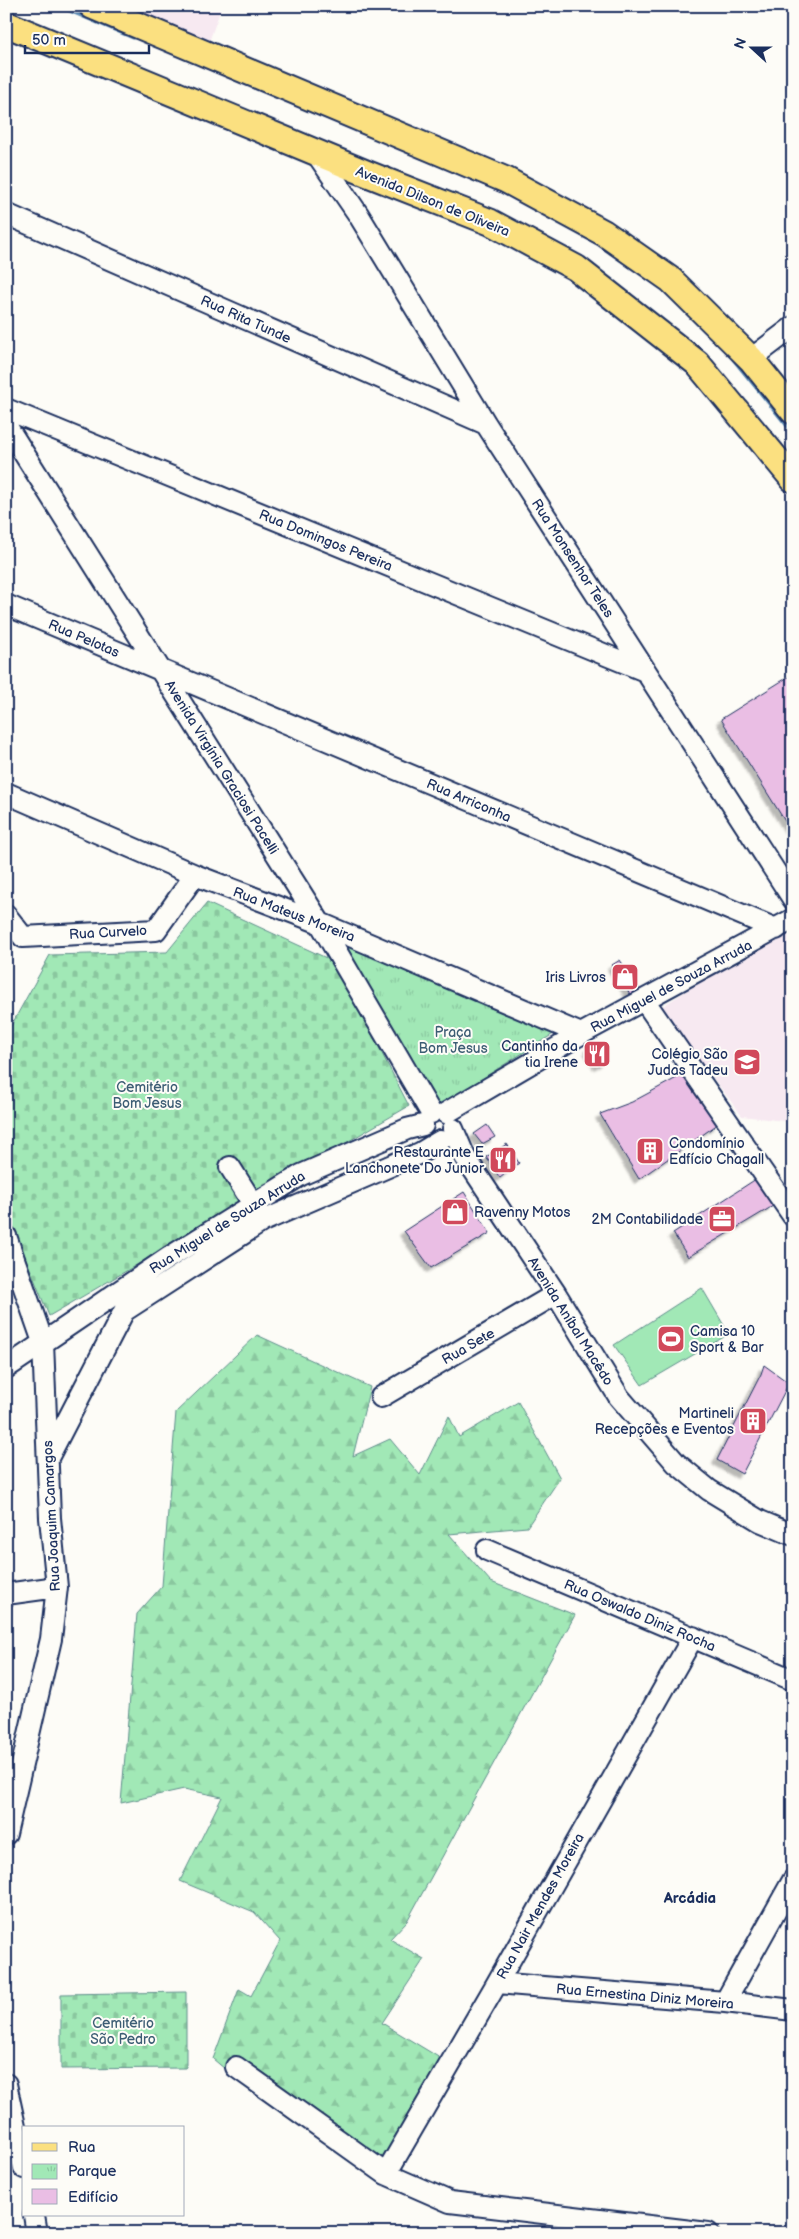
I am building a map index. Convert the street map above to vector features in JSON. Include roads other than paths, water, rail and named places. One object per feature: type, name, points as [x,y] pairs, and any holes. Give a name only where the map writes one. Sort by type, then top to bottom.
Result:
[{"type":"main road","points":[[92,6],[506,180],[549,201],[604,232],[671,280],[751,359],[793,411]]},
{"type":"main road","name":"Avenida Dilson de Oliveira","points":[[6,24],[316,153],[490,222],[576,268],[697,363],[793,480]]},
{"type":"street","name":"Rua Monsenhor Teles","points":[[316,153],[358,214],[486,424],[793,899]]},
{"type":"street","points":[[358,214],[359,192],[368,174]]},
{"type":"street","name":"Rua Rita Tunde","points":[[6,214],[486,424]]},
{"type":"street","points":[[751,359],[793,327]]},
{"type":"street","name":"Rua Domingos Pereira","points":[[6,409],[645,672]]},
{"type":"street","name":"Avenida Virgínia Graciosi Pacelli","points":[[6,425],[320,923],[439,1127]]},
{"type":"street","name":"Rua Pelotas","points":[[6,605],[161,671]]},
{"type":"street","name":"Rua Arriconha","points":[[161,671],[784,924]]},
{"type":"street","name":"Rua Mateus Moreira","points":[[6,793],[195,876],[320,923],[581,1034]]},
{"type":"street","name":"Rua Curvelo","points":[[6,915],[23,937],[156,930],[195,876]]},
{"type":"street","name":"Rua Miguel de Souza Arruda","points":[[6,1368],[160,1264],[259,1212],[420,1153],[439,1127],[581,1034],[784,924]]},
{"type":"street","points":[[644,1000],[793,1216]]},
{"type":"street","name":"Rua Miguel de Souza Arruda","points":[[48,1458],[124,1311],[259,1212],[301,1175],[407,1129],[439,1127]]},
{"type":"street","name":"Avenida Aníbal Macêdo","points":[[439,1127],[465,1157],[556,1294],[618,1397],[676,1463],[709,1490],[760,1521],[793,1535]]},
{"type":"street","points":[[230,1167],[259,1212]]},
{"type":"street","name":"Rua Joaquim Camargos","points":[[6,1236],[43,1342],[48,1458],[51,1638],[8,1823]]},
{"type":"street","name":"Rua Sete","points":[[381,1397],[556,1294]]},
{"type":"street","name":"Rua Oswaldo Diniz Rocha","points":[[487,1550],[793,1680]]},
{"type":"street","points":[[6,1594],[49,1588]]},
{"type":"street","name":"Rua Nair Mendes Moreira","points":[[386,2174],[497,1983],[693,1637]]},
{"type":"street","points":[[725,2002],[793,1880]]},
{"type":"street","name":"Rua Ernestina Diniz Moreira","points":[[497,1983],[725,2002],[793,2010]]},
{"type":"street","points":[[236,2067],[386,2174],[450,2202],[708,2233]]},
{"type":"street","points":[[6,2084],[22,2159]]},
{"type":"street","points":[[34,2216],[37,2233]]},
{"type":"waterway","points":[[60,6],[133,37]]},
{"type":"waterway","points":[[733,358],[793,432]]},
{"type":"place","name":"Iris Livros","points":[[625,977]]},
{"type":"place","name":"Cantinho da tia Irene","points":[[597,1054]]},
{"type":"place","name":"Colégio São Judas Tadeu","points":[[747,1062]]},
{"type":"place","name":"Condomínio Edfício Chagall","points":[[650,1151]]},
{"type":"place","name":"Restaurante E Lanchonete Do Junior","points":[[503,1160]]},
{"type":"place","name":"Ravenny Motos","points":[[455,1212]]},
{"type":"place","name":"2M Contabilidade","points":[[722,1219]]},
{"type":"place","name":"Camisa 10 Sport & Bar","points":[[671,1339]]},
{"type":"place","name":"Martineli Recepções e Eventos","points":[[753,1421]]},
{"type":"district","name":"Arcádia","points":[[690,1898]]},
{"type":"park label","name":"Praça Bom Jesus","points":[[453,1040]]},
{"type":"park label","name":"Cemitério Bom Jesus","points":[[147,1096]]},
{"type":"park label","name":"Cemitério São Pedro","points":[[123,2032]]}]
